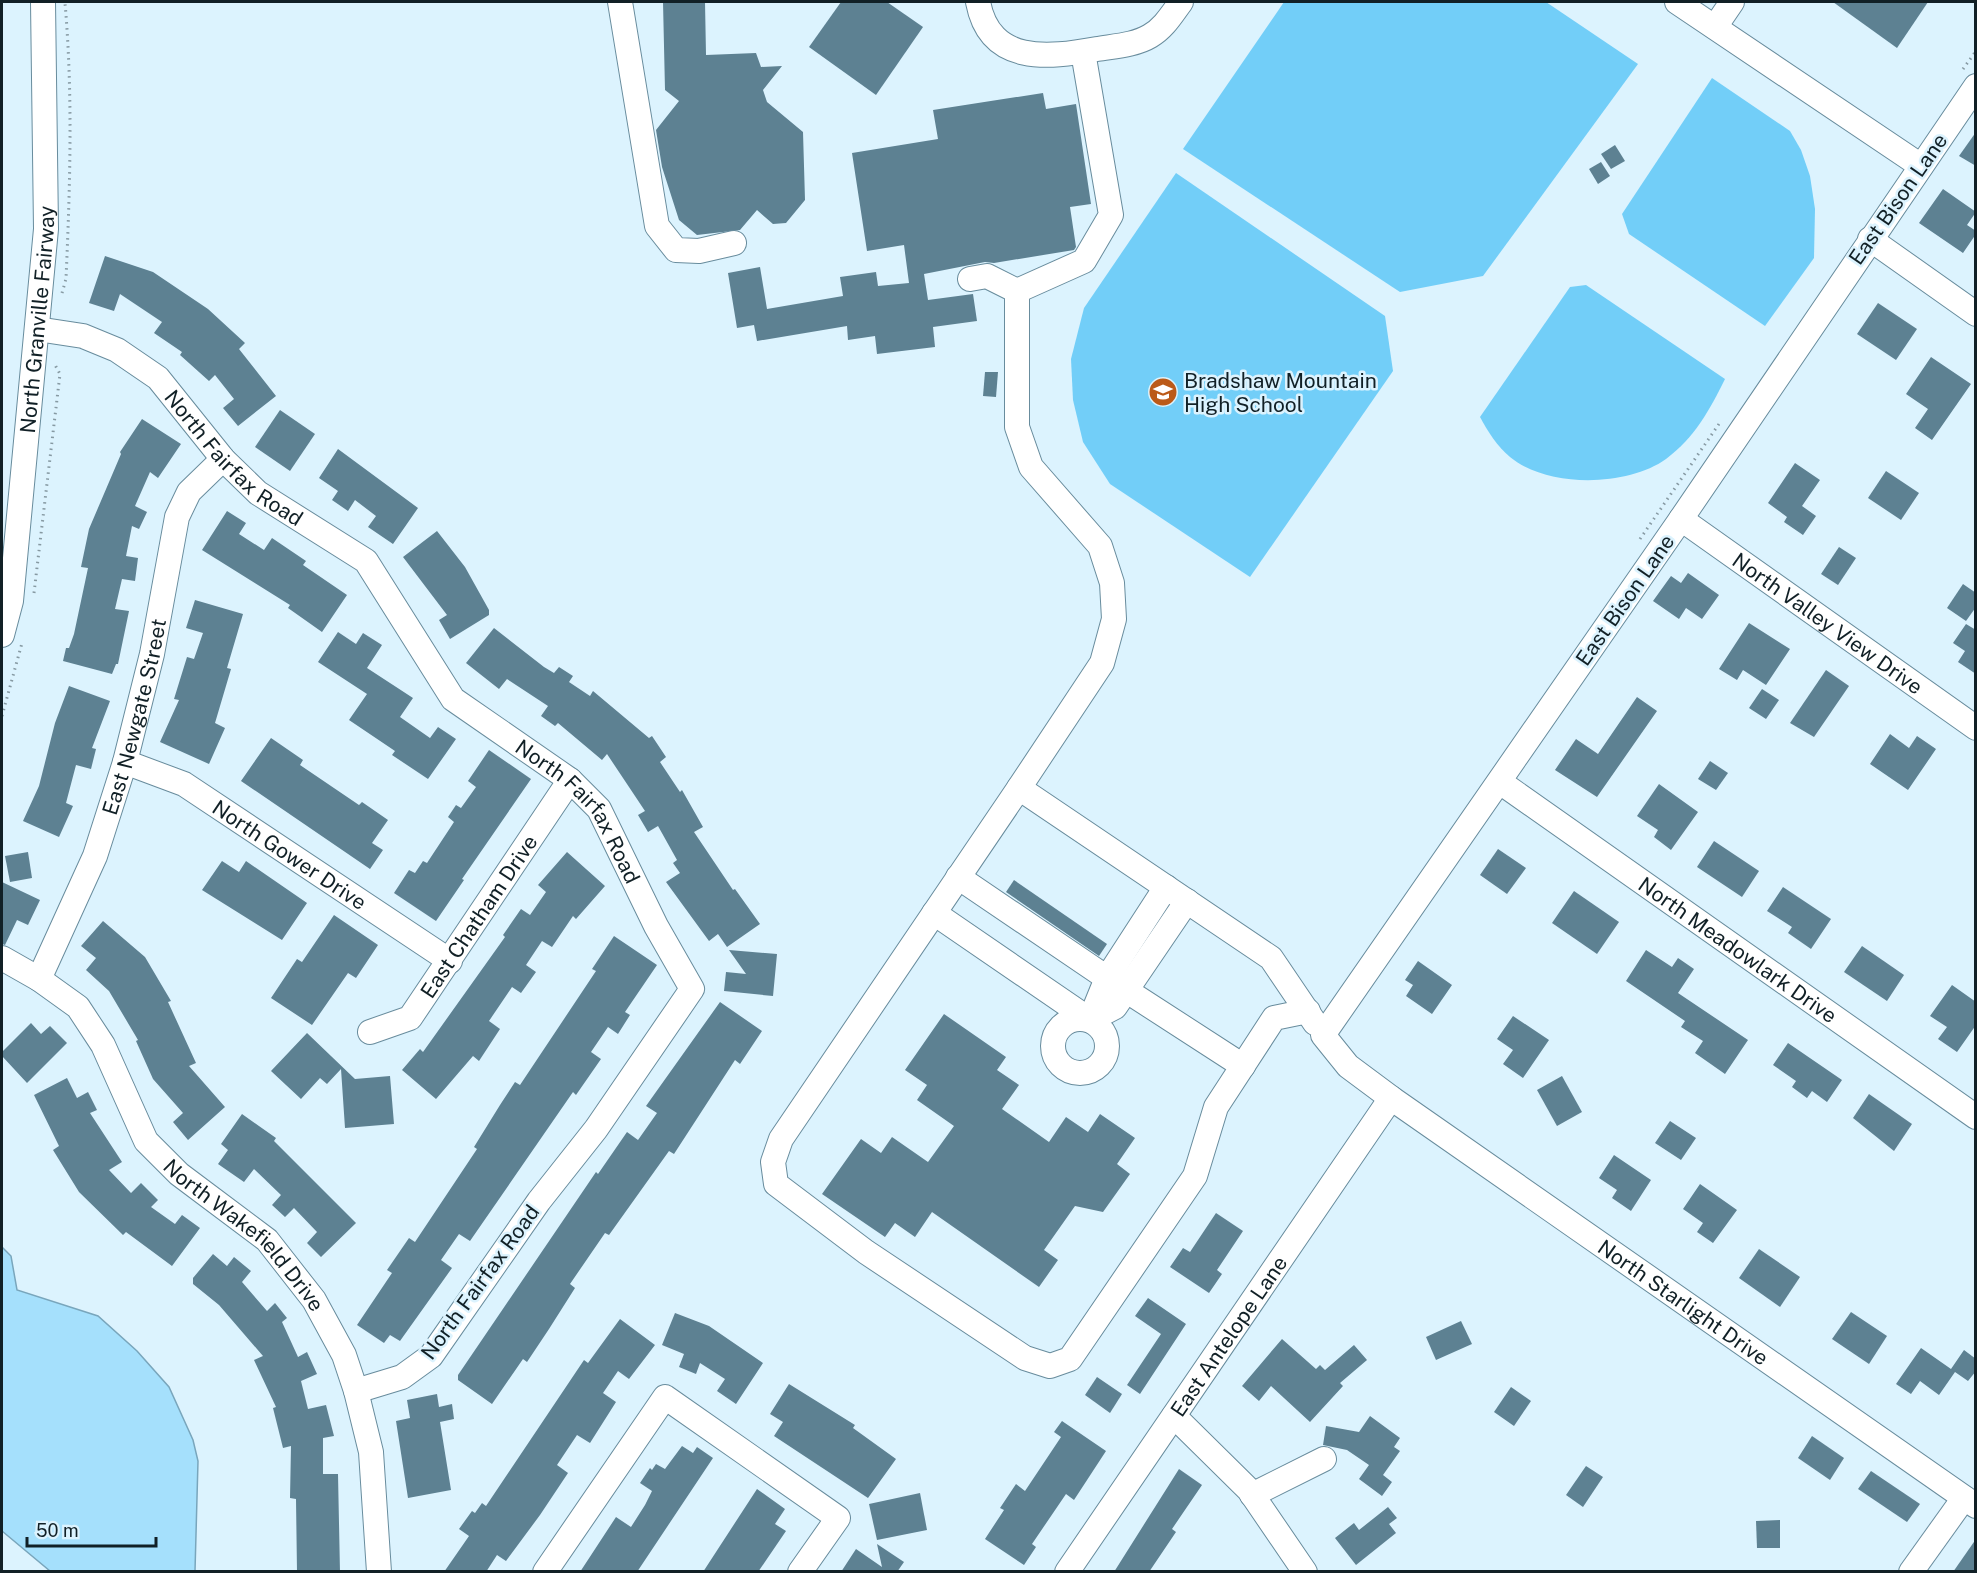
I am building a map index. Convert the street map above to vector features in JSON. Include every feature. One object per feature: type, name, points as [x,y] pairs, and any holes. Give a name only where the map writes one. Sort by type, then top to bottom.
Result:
[{"type":"street","name":"North Granville Fairway","points":[[2,635],[10,601],[46,229],[43,2]]},
{"type":"street","points":[[620,2],[657,226],[676,250],[699,251],[734,243]]},
{"type":"street","points":[[978,2],[980,15],[995,37],[1012,50],[1034,56],[1056,57],[1145,38],[1163,25],[1180,2]]},
{"type":"street","points":[[1677,2],[1921,166]]},
{"type":"street","points":[[1714,27],[1732,2]]},
{"type":"street","points":[[1017,291],[1084,261],[1111,215],[1083,52]]},
{"type":"street","name":"East Bison Lane","points":[[1323,1035],[1681,519],[1976,86]]},
{"type":"street","points":[[1870,239],[1976,314]]},
{"type":"street","points":[[970,279],[987,276],[1017,291]]},
{"type":"street","points":[[1017,291],[1017,427],[1031,467],[1100,546],[1112,584],[1114,619],[1102,663],[781,1139],[773,1162],[776,1184],[866,1252],[1025,1358],[1050,1366],[1070,1359],[1195,1176],[1216,1107],[1274,1018],[1308,1011]]},
{"type":"street","name":"North Fairfax Road","points":[[37,329],[83,336],[117,350],[158,378],[223,459],[258,493],[366,561],[453,699],[570,780],[599,809],[656,926],[692,988],[596,1129],[539,1201],[431,1356],[402,1377],[356,1391]]},
{"type":"street","name":"East Newgate Street","points":[[39,979],[95,856],[125,762],[152,654],[177,517],[189,492],[223,459]]},
{"type":"street","name":"North Valley View Drive","points":[[1681,519],[1976,728]]},
{"type":"street","name":"North Gower Drive","points":[[125,762],[184,784],[450,961]]},
{"type":"street","name":"East Chatham Drive","points":[[370,1032],[410,1018],[570,780]]},
{"type":"street","name":"North Meadowlark Drive","points":[[1500,782],[1976,1117]]},
{"type":"street","points":[[1019,788],[1271,958],[1323,1035],[1348,1066],[1391,1098]]},
{"type":"street","points":[[958,877],[1243,1066]]},
{"type":"street","points":[[934,913],[1090,1020],[1115,1006],[1117,984],[1166,887]]},
{"type":"street","points":[[1117,984],[1187,901]]},
{"type":"street","name":"North Wakefield Drive","points":[[2,958],[39,979],[78,1007],[103,1045],[146,1141],[178,1174],[267,1240],[314,1300],[344,1355],[356,1391],[371,1452],[379,1572]]},
{"type":"street","name":"East Antelope Lane","points":[[1067,1572],[1391,1098]]},
{"type":"street","name":"North Starlight Drive","points":[[1391,1098],[1970,1502]]},
{"type":"street","points":[[545,1572],[665,1397],[838,1518],[800,1572]]},
{"type":"street","points":[[1174,1416],[1252,1495],[1305,1572]]},
{"type":"street","points":[[1252,1495],[1324,1459]]},
{"type":"street","points":[[1911,1572],[1970,1502]]},
{"type":"path","points":[[60,298],[66,279],[71,156],[69,58],[65,2]]},
{"type":"shaded area","points":[[1284,2],[1546,2],[1638,64],[1483,276],[1400,292],[1183,149]]},
{"type":"shaded area","points":[[1712,78],[1790,131],[1801,150],[1810,176],[1815,209],[1814,258],[1765,326],[1629,234],[1622,214]]},
{"type":"shaded area","points":[[1176,173],[1385,316],[1393,371],[1250,577],[1110,484],[1083,442],[1073,400],[1071,359],[1084,308]]},
{"type":"shaded area","points":[[1586,285],[1725,379],[1700,423],[1676,451],[1650,468],[1609,479],[1565,479],[1526,467],[1501,448],[1480,417],[1570,287]]},
{"type":"shaded area","points":[[2,1247],[11,1256],[17,1290],[98,1316],[137,1351],[169,1387],[193,1440],[198,1461],[195,1571],[50,1571],[2,1531]]},
{"type":"building","points":[[663,2],[705,2],[706,55],[756,53],[761,67],[782,66],[763,90],[767,102],[803,132],[805,200],[786,223],[773,224],[757,210],[740,230],[697,235],[679,220],[662,167],[656,130],[679,101],[665,90]]},
{"type":"building","points":[[841,2],[887,2],[923,27],[876,95],[809,47]]},
{"type":"building","points":[[1833,2],[1928,2],[1897,48]]},
{"type":"building","points":[[1043,93],[1046,109],[1076,104],[1091,204],[1070,207],[1076,247],[1074,250],[994,263],[985,262],[924,274],[928,300],[973,294],[977,321],[933,327],[935,347],[877,354],[875,336],[848,340],[847,326],[757,341],[754,325],[737,328],[728,273],[760,267],[767,309],[843,296],[840,277],[876,272],[878,286],[909,283],[904,245],[867,251],[852,153],[938,139],[933,110]]},
{"type":"building","points":[[1976,132],[1976,166],[1959,156]]},
{"type":"building","points":[[1615,145],[1625,161],[1611,169],[1601,154]]},
{"type":"building","points":[[1601,162],[1610,176],[1598,184],[1589,169]]},
{"type":"building","points":[[1943,189],[1976,212],[1967,225],[1976,231],[1976,234],[1963,253],[1919,223]]},
{"type":"building","points":[[105,256],[153,272],[208,309],[245,343],[239,349],[276,396],[238,426],[223,408],[234,399],[215,375],[209,381],[180,355],[182,352],[154,333],[162,322],[120,294],[114,311],[89,303]]},
{"type":"building","points":[[1878,303],[1917,329],[1896,360],[1857,334]]},
{"type":"building","points":[[1931,357],[1971,384],[1932,440],[1915,428],[1928,409],[1906,394]]},
{"type":"building","points":[[985,372],[998,372],[996,397],[983,396]]},
{"type":"building","points":[[280,410],[315,434],[290,471],[255,447]]},
{"type":"building","points":[[142,419],[181,444],[158,478],[150,472],[135,506],[147,512],[139,529],[132,526],[126,556],[138,558],[135,581],[122,579],[115,609],[129,611],[118,664],[112,674],[63,661],[66,648],[69,648],[74,634],[88,568],[81,567],[89,529],[120,452]]},
{"type":"building","points":[[338,449],[418,508],[393,544],[368,527],[376,516],[355,500],[348,511],[332,500],[338,491],[319,478]]},
{"type":"building","points":[[1795,463],[1820,480],[1802,506],[1816,516],[1803,535],[1784,522],[1787,517],[1768,503]]},
{"type":"building","points":[[1886,471],[1919,493],[1901,520],[1868,498]]},
{"type":"building","points":[[227,511],[246,523],[239,534],[264,550],[272,538],[306,561],[303,565],[347,595],[322,632],[288,608],[290,605],[202,550]]},
{"type":"building","points":[[437,531],[465,567],[489,610],[489,615],[450,639],[439,620],[447,615],[403,557]]},
{"type":"building","points":[[1839,547],[1856,558],[1838,585],[1821,574]]},
{"type":"building","points":[[1688,573],[1719,595],[1702,619],[1686,608],[1679,619],[1653,601],[1671,576],[1681,583]]},
{"type":"building","points":[[1963,584],[1976,593],[1976,607],[1966,621],[1947,608]]},
{"type":"building","points":[[195,600],[243,614],[227,668],[231,669],[215,723],[225,728],[209,764],[160,742],[179,700],[174,699],[187,657],[194,659],[203,633],[186,628]]},
{"type":"building","points":[[1749,623],[1790,649],[1766,685],[1743,670],[1737,680],[1719,669]]},
{"type":"building","points":[[1966,624],[1976,630],[1976,674],[1958,662],[1965,651],[1953,643]]},
{"type":"building","points":[[494,628],[544,667],[554,673],[559,667],[573,676],[569,682],[590,696],[593,691],[649,738],[652,736],[666,757],[660,762],[680,792],[682,790],[703,827],[694,832],[733,890],[735,889],[760,924],[727,947],[718,934],[709,941],[666,882],[680,873],[673,863],[677,860],[658,826],[648,832],[638,815],[645,811],[607,754],[602,760],[558,723],[555,726],[541,716],[548,706],[507,679],[499,689],[466,663]]},
{"type":"building","points":[[338,632],[356,644],[363,633],[382,645],[367,668],[413,698],[400,717],[430,738],[438,727],[456,739],[428,779],[392,755],[395,751],[349,720],[367,694],[318,662]]},
{"type":"building","points":[[1826,670],[1849,686],[1814,737],[1790,723]]},
{"type":"building","points":[[69,686],[110,701],[92,748],[96,749],[91,769],[76,765],[66,803],[73,806],[59,837],[23,821],[39,786],[55,723]]},
{"type":"building","points":[[1762,689],[1779,700],[1766,719],[1749,708]]},
{"type":"building","points":[[1637,697],[1657,711],[1597,797],[1555,770],[1576,739],[1598,754]]},
{"type":"building","points":[[1890,734],[1909,748],[1917,736],[1936,749],[1908,790],[1870,764]]},
{"type":"building","points":[[271,738],[303,760],[300,765],[359,805],[362,802],[388,820],[372,843],[383,850],[370,869],[241,781]]},
{"type":"building","points":[[489,750],[531,779],[436,921],[394,893],[409,870],[415,873],[423,861],[427,863],[454,822],[448,817],[456,805],[461,808],[476,787],[468,781]]},
{"type":"building","points":[[1710,761],[1728,773],[1716,790],[1698,779]]},
{"type":"building","points":[[1659,784],[1698,812],[1671,850],[1654,837],[1658,830],[1637,816]]},
{"type":"building","points":[[1714,841],[1759,871],[1742,897],[1697,867]]},
{"type":"building","points":[[1498,849],[1526,868],[1507,894],[1480,875]]},
{"type":"building","points":[[28,852],[32,878],[10,882],[5,856]]},
{"type":"building","points":[[567,852],[605,886],[576,919],[573,916],[552,947],[542,941],[526,965],[536,972],[521,993],[512,987],[489,1021],[500,1029],[479,1061],[473,1056],[436,1099],[402,1070],[420,1049],[423,1052],[505,937],[503,935],[521,909],[530,915],[546,892],[538,885]]},
{"type":"building","points":[[222,861],[239,872],[246,861],[307,903],[282,940],[202,890]]},
{"type":"building","points":[[1014,880],[1107,944],[1099,956],[1006,892]]},
{"type":"building","points":[[2,882],[40,900],[28,925],[17,920],[5,945],[2,944]]},
{"type":"building","points":[[1783,887],[1831,919],[1811,949],[1788,933],[1792,927],[1767,911]]},
{"type":"building","points":[[1574,891],[1619,922],[1597,954],[1552,923]]},
{"type":"building","points":[[334,915],[378,945],[356,978],[348,973],[312,1025],[271,998],[297,959],[302,962]]},
{"type":"building","points":[[103,921],[145,957],[171,1001],[168,1002],[196,1063],[189,1066],[225,1107],[188,1140],[173,1122],[183,1113],[153,1079],[136,1041],[138,1040],[109,991],[86,970],[96,958],[81,946]]},
{"type":"building","points":[[614,936],[657,965],[625,1012],[630,1015],[618,1034],[608,1027],[591,1052],[601,1059],[576,1095],[573,1092],[470,1241],[459,1234],[441,1260],[452,1268],[400,1341],[390,1335],[384,1343],[357,1325],[392,1273],[387,1270],[409,1238],[415,1242],[477,1149],[474,1147],[515,1082],[520,1085],[596,971],[592,969]]},
{"type":"building","points":[[1862,946],[1904,975],[1887,1001],[1844,972]]},
{"type":"building","points":[[729,950],[777,954],[773,996],[724,991],[726,972],[746,974]]},
{"type":"building","points":[[1646,950],[1672,967],[1678,958],[1694,969],[1678,993],[1748,1040],[1725,1074],[1695,1053],[1703,1041],[1681,1027],[1685,1021],[1626,981]]},
{"type":"building","points":[[1418,961],[1452,985],[1432,1014],[1406,996],[1413,985],[1405,980]]},
{"type":"building","points":[[1952,985],[1976,1002],[1976,1025],[1957,1052],[1938,1039],[1947,1027],[1930,1016]]},
{"type":"building","points":[[720,1002],[762,1031],[740,1064],[735,1060],[674,1154],[669,1151],[609,1235],[605,1233],[570,1284],[575,1288],[549,1329],[527,1362],[523,1359],[492,1404],[458,1380],[458,1375],[596,1172],[598,1174],[627,1132],[638,1140],[657,1113],[646,1106]]},
{"type":"building","points":[[944,1014],[1006,1057],[997,1070],[1019,1085],[1002,1109],[1049,1142],[1066,1117],[1088,1132],[1100,1114],[1135,1138],[1117,1164],[1130,1174],[1103,1212],[1075,1206],[1044,1250],[1058,1260],[1039,1287],[932,1212],[915,1237],[895,1223],[885,1237],[822,1194],[861,1139],[881,1153],[892,1137],[928,1162],[954,1126],[917,1100],[927,1085],[905,1070]]},
{"type":"building","points":[[1513,1016],[1549,1040],[1523,1078],[1503,1064],[1513,1050],[1497,1039]]},
{"type":"building","points":[[31,1023],[41,1034],[50,1026],[67,1043],[27,1083],[2,1056],[2,1052]]},
{"type":"building","points":[[307,1033],[355,1079],[390,1076],[394,1124],[345,1128],[341,1069],[327,1084],[320,1078],[301,1099],[271,1071]]},
{"type":"building","points":[[1788,1043],[1842,1080],[1827,1102],[1812,1091],[1807,1098],[1792,1087],[1796,1081],[1773,1065]]},
{"type":"building","points":[[1562,1076],[1582,1112],[1557,1126],[1537,1090]]},
{"type":"building","points":[[67,1078],[77,1098],[88,1092],[97,1110],[90,1113],[122,1162],[109,1170],[131,1193],[141,1183],[158,1200],[151,1207],[175,1224],[182,1215],[200,1228],[172,1266],[126,1232],[123,1235],[79,1192],[53,1150],[59,1146],[34,1095]]},
{"type":"building","points":[[1869,1094],[1912,1124],[1894,1151],[1853,1118]]},
{"type":"building","points":[[242,1114],[276,1138],[274,1141],[356,1223],[321,1257],[307,1243],[317,1232],[294,1208],[285,1217],[272,1205],[281,1195],[254,1169],[244,1182],[218,1164],[228,1150],[221,1144]]},
{"type":"building","points":[[1670,1121],[1696,1138],[1681,1160],[1655,1143]]},
{"type":"building","points":[[1614,1155],[1651,1180],[1631,1211],[1612,1198],[1617,1190],[1599,1178]]},
{"type":"building","points":[[1700,1184],[1737,1210],[1713,1243],[1697,1232],[1703,1223],[1683,1209]]},
{"type":"building","points":[[1216,1213],[1243,1231],[1217,1270],[1222,1274],[1209,1293],[1170,1267],[1183,1248],[1190,1252]]},
{"type":"building","points":[[1759,1249],[1800,1277],[1780,1307],[1739,1278]]},
{"type":"building","points":[[213,1254],[227,1266],[234,1257],[251,1271],[242,1282],[267,1311],[275,1303],[287,1318],[282,1322],[298,1357],[307,1352],[317,1374],[301,1381],[308,1409],[326,1405],[334,1436],[323,1438],[323,1474],[338,1474],[340,1572],[297,1572],[296,1499],[290,1498],[291,1446],[283,1448],[273,1408],[276,1407],[254,1360],[263,1356],[219,1305],[193,1284],[193,1278]]},
{"type":"building","points":[[1148,1298],[1186,1324],[1140,1394],[1127,1385],[1161,1334],[1135,1316]]},
{"type":"building","points":[[1851,1312],[1887,1336],[1869,1364],[1832,1339]]},
{"type":"building","points":[[675,1313],[709,1326],[763,1363],[736,1404],[717,1391],[725,1379],[700,1363],[696,1374],[679,1367],[684,1354],[662,1345]]},
{"type":"building","points":[[620,1319],[655,1345],[629,1379],[618,1371],[603,1393],[616,1402],[590,1443],[577,1435],[557,1465],[568,1473],[540,1515],[506,1561],[497,1555],[486,1572],[444,1572],[469,1536],[459,1529],[472,1511],[475,1513],[482,1503],[486,1506],[584,1360],[588,1363]]},
{"type":"building","points":[[1461,1321],[1472,1344],[1436,1360],[1426,1337]]},
{"type":"building","points":[[1282,1339],[1316,1369],[1320,1365],[1325,1370],[1354,1345],[1367,1360],[1340,1383],[1343,1386],[1310,1422],[1271,1386],[1259,1401],[1242,1386]]},
{"type":"building","points":[[1921,1348],[1951,1369],[1964,1350],[1976,1359],[1976,1371],[1968,1381],[1955,1372],[1939,1395],[1920,1381],[1911,1394],[1896,1384]]},
{"type":"building","points":[[1097,1377],[1122,1394],[1110,1413],[1085,1395]]},
{"type":"building","points":[[789,1384],[855,1425],[853,1428],[896,1459],[868,1498],[774,1436],[783,1422],[770,1414]]},
{"type":"building","points":[[1511,1387],[1531,1401],[1514,1426],[1494,1412]]},
{"type":"building","points":[[437,1394],[439,1407],[452,1404],[454,1419],[440,1422],[451,1490],[408,1498],[396,1421],[410,1418],[407,1400]]},
{"type":"building","points":[[1370,1416],[1400,1438],[1394,1447],[1400,1451],[1383,1475],[1392,1482],[1382,1496],[1359,1479],[1369,1465],[1347,1450],[1323,1445],[1326,1426],[1359,1432]]},
{"type":"building","points":[[1062,1421],[1106,1451],[1074,1500],[1066,1494],[1032,1544],[1036,1547],[1024,1565],[985,1539],[1004,1510],[1000,1508],[1016,1484],[1025,1491],[1061,1437],[1054,1432]]},
{"type":"building","points":[[1812,1436],[1844,1458],[1830,1480],[1798,1458]]},
{"type":"building","points":[[682,1446],[693,1453],[697,1447],[713,1458],[637,1572],[580,1572],[616,1517],[631,1527],[652,1491],[640,1483],[650,1468],[652,1470],[656,1464],[665,1469]]},
{"type":"building","points":[[1586,1466],[1603,1477],[1583,1507],[1566,1495]]},
{"type":"building","points":[[1179,1469],[1202,1485],[1172,1529],[1176,1532],[1149,1572],[1114,1572]]},
{"type":"building","points":[[1871,1471],[1920,1504],[1907,1522],[1858,1489]]},
{"type":"building","points":[[757,1489],[785,1509],[775,1524],[786,1531],[758,1572],[703,1572]]},
{"type":"building","points":[[920,1493],[927,1530],[877,1540],[869,1504]]},
{"type":"building","points":[[1388,1507],[1397,1518],[1389,1524],[1396,1533],[1356,1565],[1335,1538],[1354,1523],[1359,1530]]},
{"type":"building","points":[[1780,1520],[1780,1548],[1757,1548],[1756,1521]]},
{"type":"building","points":[[1976,1539],[1976,1572],[1953,1572]]},
{"type":"building","points":[[877,1544],[904,1562],[897,1572],[841,1572],[856,1549],[882,1567]]},
{"type":"place","name":"Bradshaw Mountain High School","points":[[1163,392]]}]
